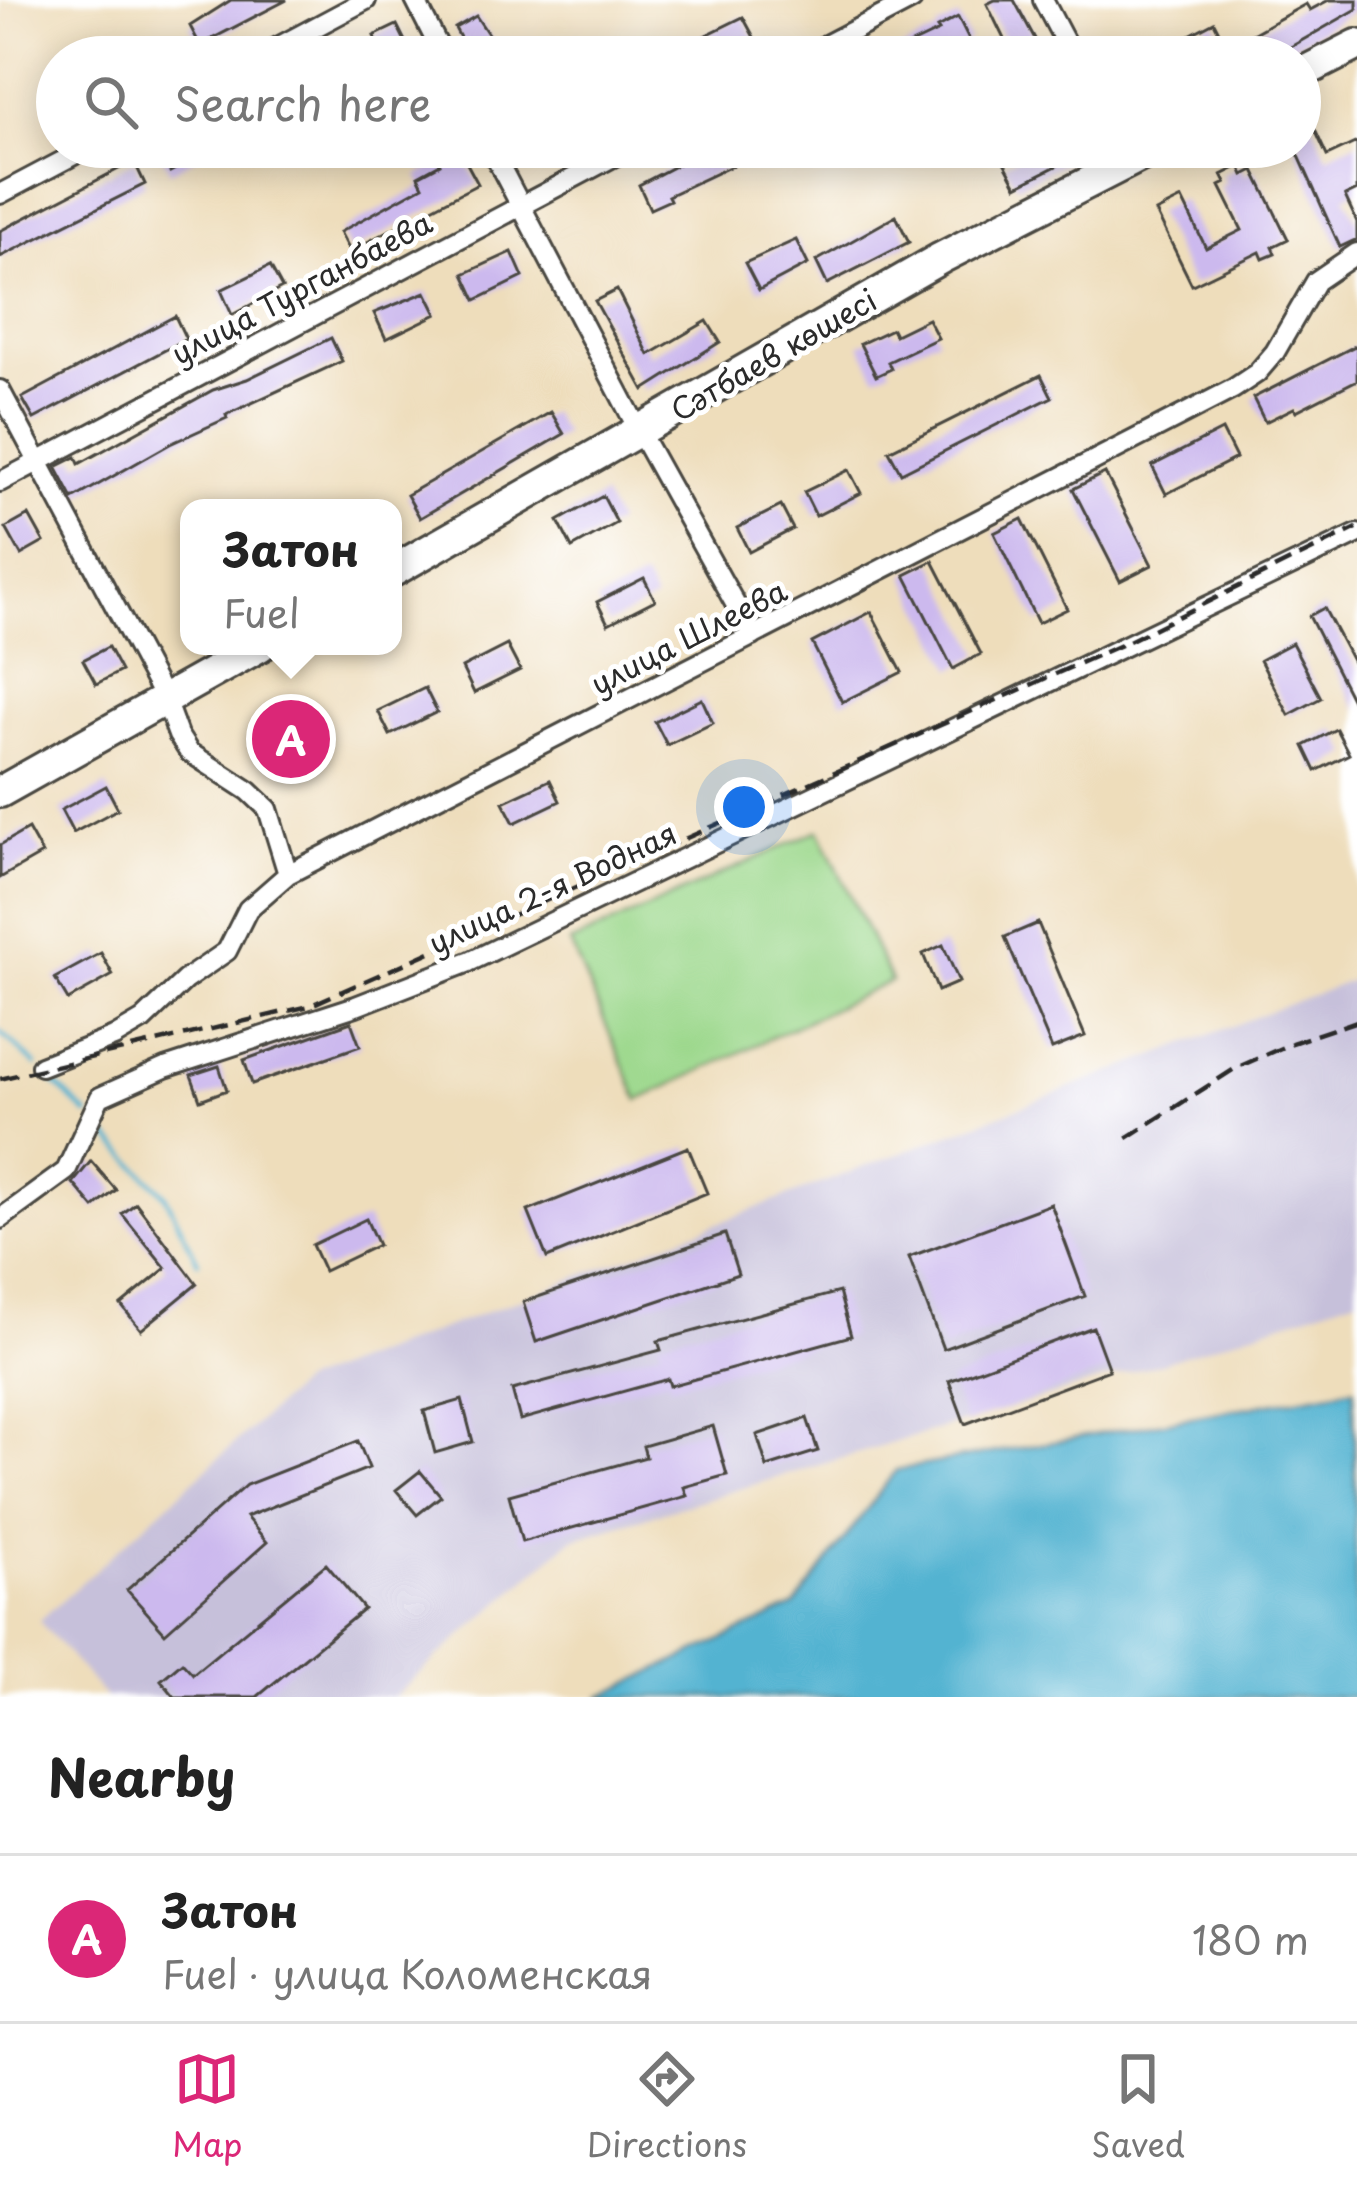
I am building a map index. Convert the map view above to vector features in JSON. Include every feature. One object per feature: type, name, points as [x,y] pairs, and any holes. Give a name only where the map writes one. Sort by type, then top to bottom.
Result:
[{"type":"main road","points":[[1321,63],[1357,45]]},
{"type":"main road","name":"Сәтбаев көшесі","points":[[402,566],[1101,168]]},
{"type":"main road","points":[[0,792],[244,655]]},
{"type":"street","points":[[299,36],[367,0]]},
{"type":"street","points":[[415,0],[433,36]]},
{"type":"street","points":[[843,36],[912,0]]},
{"type":"street","points":[[1043,0],[1062,36]]},
{"type":"street","points":[[0,194],[49,168]]},
{"type":"street","points":[[501,168],[752,636]]},
{"type":"street","name":"улица Турганбаева","points":[[0,482],[592,168]]},
{"type":"street","name":"улица Шлеева","points":[[41,1066],[143,1020],[185,980],[227,951],[248,909],[288,874],[1233,389],[1257,373],[1275,352],[1316,281],[1357,253]]},
{"type":"street","points":[[0,390],[165,700],[178,735],[189,752],[268,809],[288,874]]},
{"type":"street","name":"улица 2-я Водная","points":[[0,1219],[66,1171],[100,1096],[165,1068],[356,1006],[469,962],[1357,534]]},
{"type":"shaded area","points":[[1357,978],[1357,1297],[1164,1362],[572,1539],[393,1697],[105,1697],[39,1621],[301,1383]]},
{"type":"green space","points":[[819,830],[891,981],[639,1100],[570,943]]},
{"type":"water","points":[[1354,1388],[1357,1697],[599,1697],[795,1606],[896,1470]]},
{"type":"building","points":[[231,0],[287,0],[217,36],[195,36],[190,26]]},
{"type":"building","points":[[1014,0],[1033,36],[1003,36],[987,4]]},
{"type":"building","points":[[1329,0],[1357,0],[1357,9],[1310,36],[1249,36],[1306,4],[1310,10]]},
{"type":"building","points":[[476,16],[489,36],[459,36],[455,28]]},
{"type":"building","points":[[743,17],[753,36],[704,36]]},
{"type":"building","points":[[958,17],[968,36],[928,36]]},
{"type":"building","points":[[1214,22],[1221,36],[1188,36]]},
{"type":"building","points":[[397,25],[402,36],[374,36]]},
{"type":"building","points":[[1357,142],[1357,190],[1345,196],[1357,222],[1357,239],[1340,247],[1304,168],[1321,168],[1321,143],[1327,156]]},
{"type":"building","points":[[121,168],[137,168],[145,184],[0,257],[0,231]]},
{"type":"building","points":[[433,168],[469,168],[478,184],[350,251],[340,232],[423,186],[418,176]]},
{"type":"building","points":[[671,168],[727,168],[650,209],[639,185]]},
{"type":"building","points":[[1007,168],[1052,168],[1017,186]]},
{"type":"building","points":[[1236,168],[1244,175],[1254,170],[1288,239],[1272,247],[1275,254],[1263,259],[1260,252],[1192,285],[1156,212],[1182,199],[1206,248],[1242,230],[1220,186],[1226,183],[1222,175]]},
{"type":"building","points":[[896,216],[909,242],[827,284],[816,261]]},
{"type":"building","points":[[796,240],[808,264],[759,290],[745,263]]},
{"type":"building","points":[[512,252],[523,277],[476,300],[464,274]]},
{"type":"building","points":[[270,266],[282,288],[232,315],[221,290]]},
{"type":"building","points":[[617,290],[649,355],[707,321],[720,342],[644,390],[595,301]]},
{"type":"building","points":[[426,292],[437,314],[386,339],[374,313]]},
{"type":"building","points":[[175,316],[186,339],[34,419],[22,398]]},
{"type":"building","points":[[928,319],[938,338],[888,362],[891,369],[876,376],[860,344],[892,329],[895,335]]},
{"type":"building","points":[[331,338],[342,361],[226,415],[73,499],[56,467],[76,457],[79,464],[213,390],[247,379]]},
{"type":"building","points":[[1357,345],[1357,380],[1265,422],[1253,398]]},
{"type":"building","points":[[1041,375],[1052,397],[901,473],[889,451]]},
{"type":"building","points":[[551,412],[564,434],[420,518],[407,495]]},
{"type":"building","points":[[1222,430],[1236,458],[1166,494],[1152,466]]},
{"type":"building","points":[[849,470],[861,493],[816,516],[804,492]]},
{"type":"building","points":[[1105,473],[1152,565],[1120,581],[1073,489]]},
{"type":"building","points":[[603,496],[617,523],[572,548],[558,521]]},
{"type":"building","points":[[781,506],[793,529],[749,552],[737,528]]},
{"type":"building","points":[[29,515],[44,542],[21,555],[6,528]]},
{"type":"building","points":[[1022,519],[1067,609],[1038,623],[994,533]]},
{"type":"building","points":[[933,561],[981,654],[953,669],[905,575]]},
{"type":"building","points":[[644,578],[655,600],[608,624],[597,602]]},
{"type":"building","points":[[1324,608],[1357,670],[1357,710],[1309,616]]},
{"type":"building","points":[[871,612],[902,672],[842,702],[812,643]]},
{"type":"building","points":[[1292,643],[1321,698],[1289,715],[1260,660]]},
{"type":"building","points":[[507,645],[520,670],[474,693],[462,668]]},
{"type":"building","points":[[108,647],[121,671],[96,684],[83,660]]},
{"type":"building","points":[[425,688],[437,712],[390,735],[378,711]]},
{"type":"building","points":[[702,699],[713,723],[667,745],[655,722]]},
{"type":"building","points":[[302,720],[312,742],[281,757],[270,736]]},
{"type":"building","points":[[1336,729],[1349,754],[1316,771],[1304,746]]},
{"type":"building","points":[[550,780],[560,801],[514,823],[503,802]]},
{"type":"building","points":[[106,786],[118,809],[73,833],[61,810]]},
{"type":"building","points":[[28,829],[42,854],[0,878],[0,845]]},
{"type":"building","points":[[1038,923],[1085,1036],[1052,1049],[1005,937]]},
{"type":"building","points":[[943,945],[959,982],[938,991],[923,954]]},
{"type":"building","points":[[101,953],[113,975],[68,1000],[55,978]]},
{"type":"building","points":[[351,1022],[360,1046],[252,1084],[244,1060]]},
{"type":"building","points":[[219,1066],[227,1090],[200,1100],[191,1075]]},
{"type":"building","points":[[688,1147],[707,1193],[547,1258],[528,1211]]},
{"type":"building","points":[[91,1161],[116,1190],[94,1208],[73,1183]]},
{"type":"building","points":[[136,1203],[197,1284],[141,1330],[121,1305],[166,1268],[122,1214]]},
{"type":"building","points":[[1051,1204],[1085,1296],[943,1349],[909,1257]]},
{"type":"building","points":[[366,1219],[378,1245],[324,1271],[312,1245]]},
{"type":"building","points":[[725,1234],[738,1274],[536,1342],[523,1302]]},
{"type":"building","points":[[839,1292],[851,1336],[670,1386],[668,1379],[520,1420],[512,1390],[661,1350],[658,1341]]},
{"type":"building","points":[[1093,1327],[1109,1370],[965,1424],[949,1381]]},
{"type":"building","points":[[462,1400],[473,1442],[435,1453],[424,1411]]},
{"type":"building","points":[[807,1418],[818,1451],[767,1467],[757,1435]]},
{"type":"building","points":[[713,1426],[727,1475],[684,1487],[687,1496],[522,1542],[509,1495],[646,1457],[643,1446]]},
{"type":"building","points":[[358,1441],[369,1468],[246,1517],[267,1542],[165,1633],[127,1590],[246,1485]]},
{"type":"building","points":[[420,1471],[441,1496],[417,1515],[396,1490]]},
{"type":"building","points":[[326,1564],[364,1609],[257,1697],[175,1697],[161,1680],[182,1662],[193,1674]]},
{"type":"waterway","points":[[0,1032],[36,1065]]},
{"type":"waterway","points":[[44,1073],[88,1115]]},
{"type":"waterway","points":[[95,1123],[165,1195],[198,1262]]},
{"type":"railway","points":[[0,1079],[309,1006],[1125,643],[1357,528]]},
{"type":"railway","points":[[1127,1138],[1236,1068],[1357,1021]]},
{"type":"place","name":"Затон","points":[[291,739]]}]
